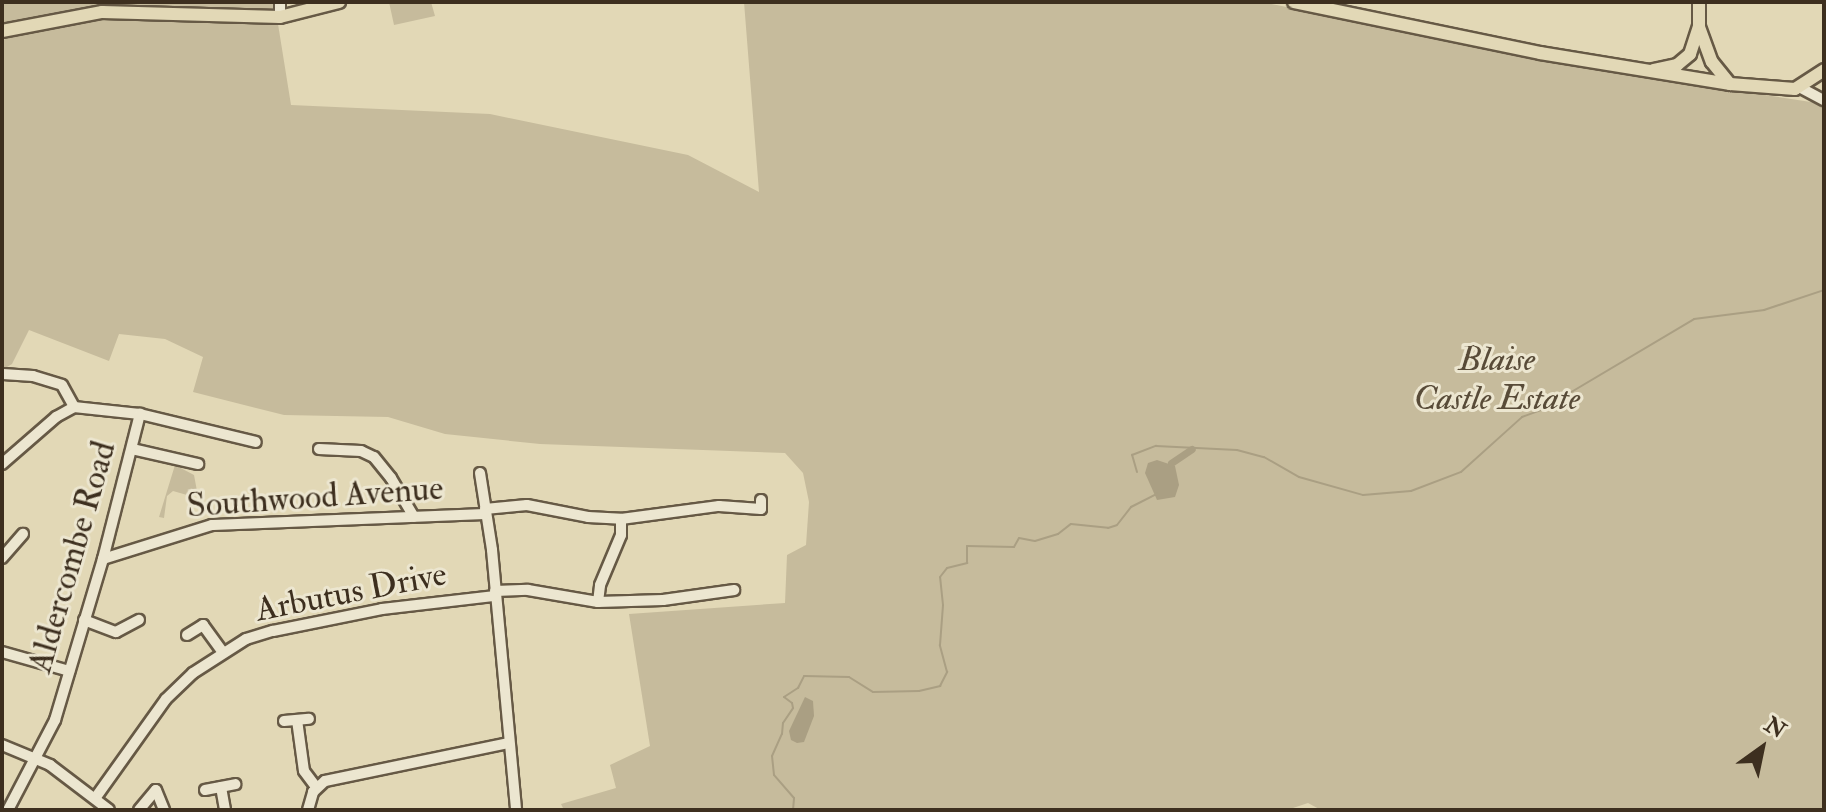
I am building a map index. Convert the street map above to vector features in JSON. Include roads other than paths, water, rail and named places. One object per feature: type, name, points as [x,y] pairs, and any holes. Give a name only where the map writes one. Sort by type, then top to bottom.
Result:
[{"type":"main road","points":[[2,31],[130,10],[238,18],[280,17],[339,2]]},
{"type":"main road","points":[[1295,2],[1642,71],[1730,84],[1801,88],[1824,70]]},
{"type":"main road","points":[[1642,71],[1669,68],[1684,60],[1695,46],[1699,2]]},
{"type":"main road","points":[[1699,27],[1718,74],[1730,84]]},
{"type":"street","points":[[280,2],[280,17]]},
{"type":"street","points":[[1801,88],[1824,100]]},
{"type":"street","points":[[8,371],[62,385],[74,407]]},
{"type":"street","points":[[2,464],[56,417],[74,407],[140,414],[252,437]]},
{"type":"street","name":"Aldercombe Road","points":[[8,810],[55,720],[103,559],[140,414]]},
{"type":"street","points":[[132,449],[191,465]]},
{"type":"street","points":[[319,449],[335,454],[361,451],[374,457],[399,489],[414,517]]},
{"type":"street","points":[[480,473],[516,810]]},
{"type":"street","name":"Southwood Avenue","points":[[103,559],[212,525],[414,517],[486,512],[527,505],[598,519],[621,519],[719,506],[761,509],[761,500]]},
{"type":"street","points":[[598,602],[600,585],[621,535],[621,519]]},
{"type":"street","points":[[2,558],[23,534]]},
{"type":"street","name":"Arbutus Drive","points":[[96,797],[166,699],[193,673],[246,639],[382,609],[495,593],[528,590],[598,602],[732,593]]},
{"type":"street","points":[[84,620],[116,632],[132,620]]},
{"type":"street","points":[[187,635],[203,625],[223,653]]},
{"type":"street","points":[[2,652],[69,671]]},
{"type":"street","points":[[284,721],[303,719],[305,775],[316,787]]},
{"type":"street","points":[[308,810],[316,787],[339,778],[509,743]]},
{"type":"street","points":[[2,745],[37,758],[96,797],[109,810]]},
{"type":"street","points":[[205,790],[235,784]]},
{"type":"street","points":[[221,787],[225,810]]},
{"type":"street","points":[[139,810],[156,790],[164,810]]},
{"type":"waterway","points":[[1137,472],[1132,455],[1156,446],[1237,450],[1264,457],[1299,477],[1363,495],[1411,491],[1461,472],[1522,417],[1541,410],[1694,319],[1764,310],[1824,290]]},
{"type":"waterway","points":[[1171,463],[1192,449]]},
{"type":"waterway","points":[[793,810],[794,798],[774,775],[772,756],[782,734],[783,723],[793,708],[784,697],[798,688],[804,676],[849,677],[873,692],[919,691],[940,686],[947,672],[940,645],[943,605],[940,577],[947,568],[967,563],[967,546],[1014,547],[1019,538],[1035,541],[1058,534],[1071,524],[1108,528],[1117,525],[1131,507],[1157,494]]},
{"type":"park label","name":"Blaise Castle Estate","points":[[1497,378]]}]
